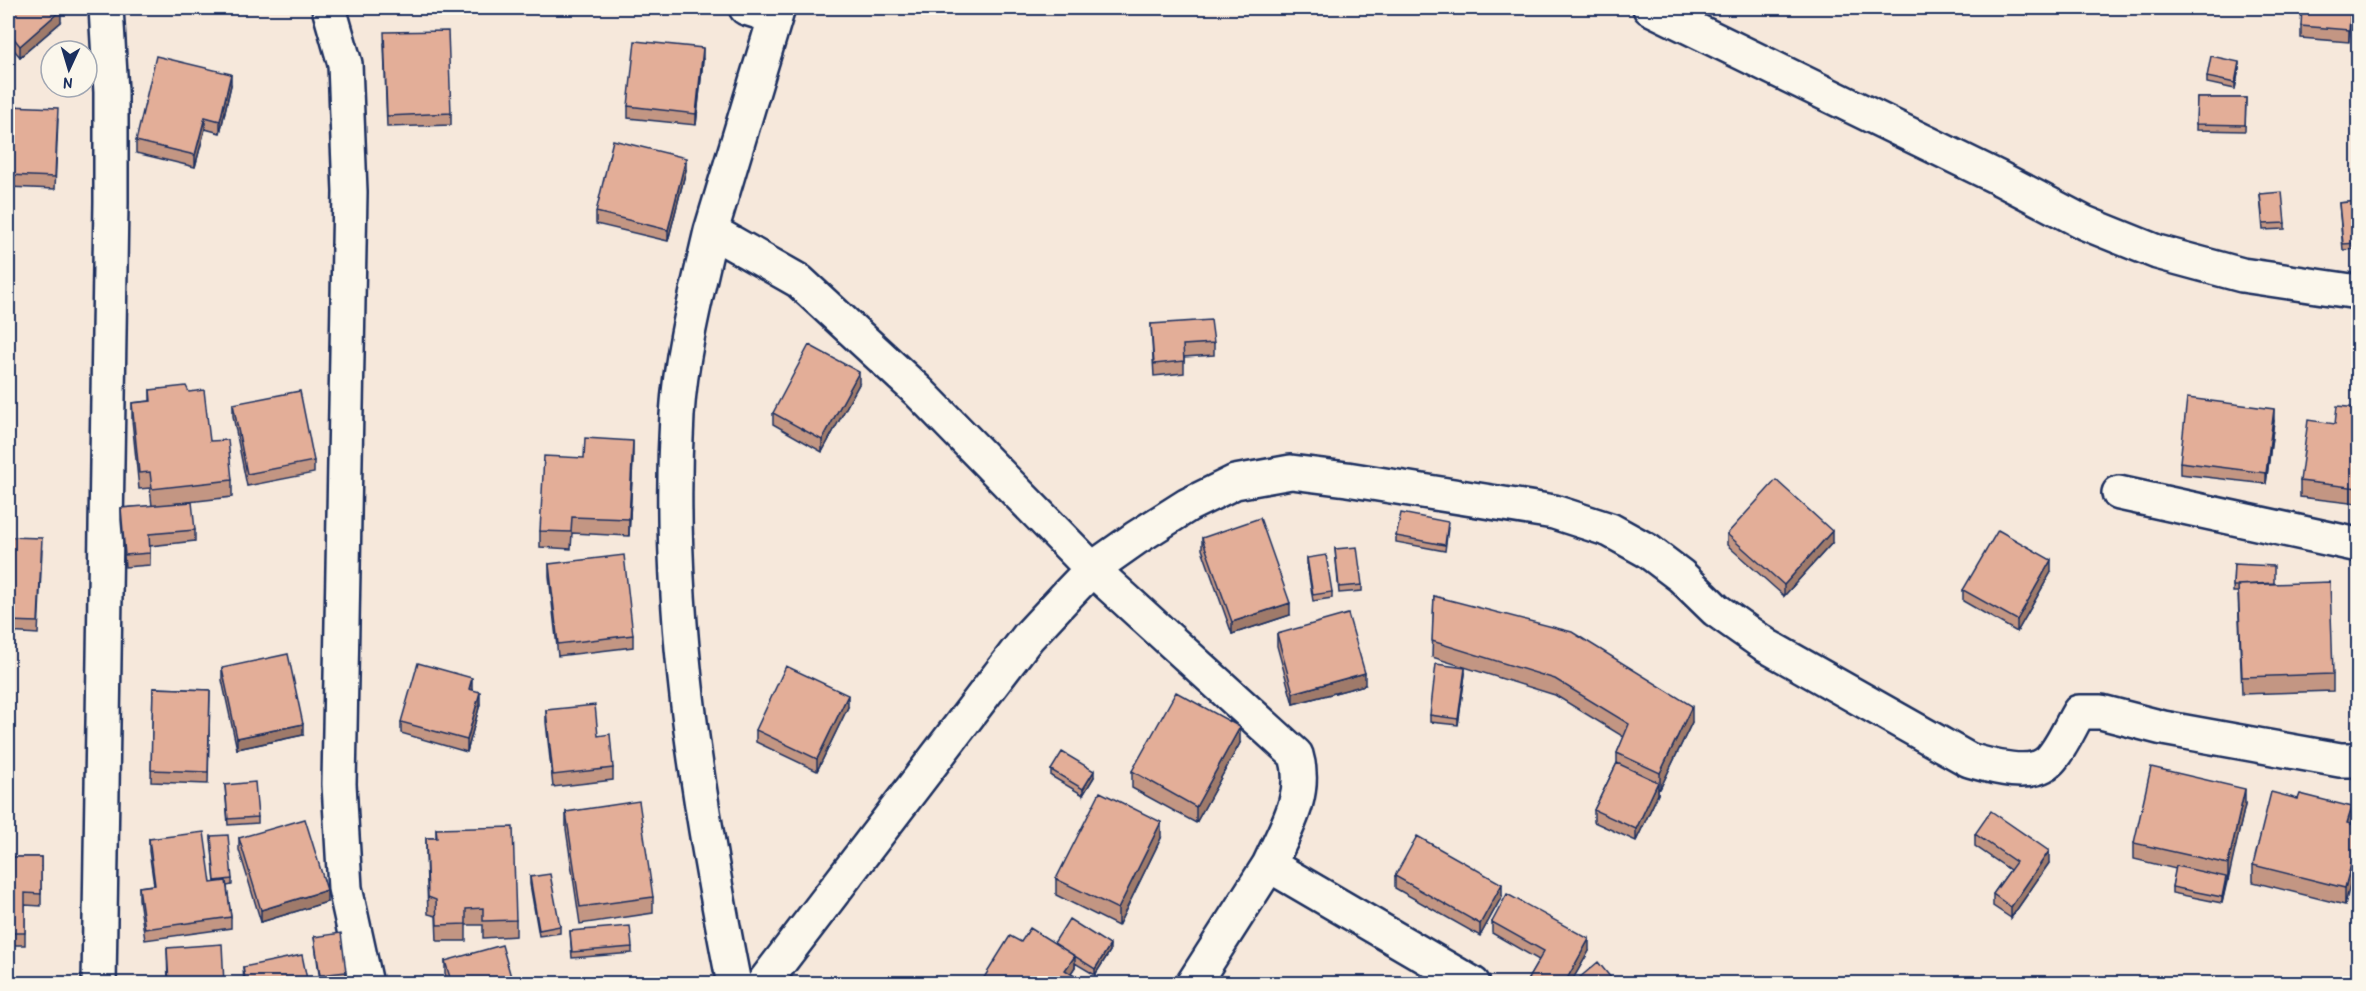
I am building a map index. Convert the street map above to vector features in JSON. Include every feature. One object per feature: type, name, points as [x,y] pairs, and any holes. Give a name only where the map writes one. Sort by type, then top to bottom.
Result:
[{"type":"street","points":[[99,984],[111,202],[111,92],[106,8]]},
{"type":"street","points":[[329,8],[345,64],[350,192],[339,784],[345,888],[366,984]]},
{"type":"street","points":[[1650,8],[2105,231],[2157,252],[2242,275],[2358,292]]},
{"type":"street","points":[[734,984],[717,896],[686,697],[674,558],[677,413],[689,325],[766,11]]},
{"type":"street","points":[[711,231],[799,281],[918,391],[1092,569],[1296,755],[1301,772],[1299,792],[1269,865],[1193,984]]},
{"type":"street","points":[[763,984],[1028,637],[1092,569],[1188,505],[1235,482],[1291,472],[1554,512],[1610,530],[1648,551],[1681,576],[1716,610],[1767,646],[1969,760],[2001,769],[2026,770],[2049,762],[2079,712],[2101,712],[2163,728],[2340,760],[2358,760]]},
{"type":"street","points":[[2119,493],[2358,545]]},
{"type":"street","points":[[1269,865],[1473,984]]},
{"type":"building","points":[[8,8],[59,8],[61,10],[20,46],[8,31]]},
{"type":"building","points":[[2302,8],[2351,8],[2349,30],[2301,26]]},
{"type":"building","points":[[448,31],[451,113],[387,116],[384,32]]},
{"type":"building","points":[[635,41],[703,48],[696,114],[628,106]]},
{"type":"building","points":[[156,56],[231,74],[220,121],[205,117],[195,155],[136,141]]},
{"type":"building","points":[[2211,56],[2239,62],[2235,83],[2207,77]]},
{"type":"building","points":[[2197,98],[2246,98],[2245,125],[2196,124]]},
{"type":"building","points":[[8,106],[58,108],[55,177],[8,175]]},
{"type":"building","points":[[613,140],[686,158],[668,230],[596,212]]},
{"type":"building","points":[[2282,192],[2285,223],[2263,224],[2260,194]]},
{"type":"building","points":[[2358,201],[2358,243],[2343,244],[2339,203]]},
{"type":"building","points":[[1211,320],[1214,343],[1183,345],[1184,361],[1154,364],[1151,324]]},
{"type":"building","points":[[809,345],[859,372],[822,440],[773,413]]},
{"type":"building","points":[[186,386],[189,392],[204,390],[210,441],[228,440],[232,480],[152,489],[150,472],[139,473],[132,403],[151,401],[150,390]]},
{"type":"building","points":[[300,391],[314,461],[247,474],[233,404]]},
{"type":"building","points":[[2187,398],[2274,409],[2266,473],[2180,462]]},
{"type":"building","points":[[2337,406],[2358,408],[2358,488],[2300,481],[2308,420],[2335,424]]},
{"type":"building","points":[[585,438],[633,441],[629,519],[572,517],[571,532],[540,531],[544,456],[584,458]]},
{"type":"building","points":[[1776,480],[1832,531],[1784,585],[1727,534]]},
{"type":"building","points":[[192,502],[195,530],[149,534],[150,553],[125,555],[121,508]]},
{"type":"building","points":[[1401,513],[1448,522],[1445,545],[1396,536]]},
{"type":"building","points":[[1260,518],[1290,603],[1232,622],[1202,538]]},
{"type":"building","points":[[1998,530],[2051,560],[2017,620],[1963,590]]},
{"type":"building","points":[[8,537],[42,538],[38,622],[8,621]]},
{"type":"building","points":[[1357,547],[1362,585],[1339,587],[1335,549]]},
{"type":"building","points":[[624,555],[633,635],[558,644],[549,564]]},
{"type":"building","points":[[1326,555],[1332,592],[1313,595],[1307,558]]},
{"type":"building","points":[[2234,564],[2274,566],[2274,583],[2233,586]]},
{"type":"building","points":[[2330,582],[2333,674],[2242,677],[2238,585]]},
{"type":"building","points":[[1434,596],[1572,632],[1692,706],[1660,773],[1617,753],[1629,724],[1555,679],[1432,641]]},
{"type":"building","points":[[1348,614],[1365,673],[1293,693],[1277,634]]},
{"type":"building","points":[[288,654],[303,724],[237,738],[222,668]]},
{"type":"building","points":[[418,663],[472,678],[469,689],[480,692],[467,740],[401,722]]},
{"type":"building","points":[[1436,664],[1465,668],[1458,719],[1430,715]]},
{"type":"building","points":[[786,666],[848,695],[817,759],[756,730]]},
{"type":"building","points":[[153,688],[210,690],[208,772],[151,770]]},
{"type":"building","points":[[1176,692],[1240,727],[1196,807],[1132,771]]},
{"type":"building","points":[[595,705],[598,736],[610,734],[613,768],[553,775],[546,710]]},
{"type":"building","points":[[1062,752],[1094,771],[1083,789],[1051,770]]},
{"type":"building","points":[[1617,763],[1658,782],[1636,829],[1594,810]]},
{"type":"building","points":[[2151,767],[2245,789],[2228,864],[2134,843]]},
{"type":"building","points":[[255,782],[258,817],[228,819],[225,785]]},
{"type":"building","points":[[1100,792],[1161,822],[1118,909],[1056,879]]},
{"type":"building","points":[[2271,792],[2298,799],[2300,794],[2352,807],[2347,823],[2358,826],[2358,837],[2345,888],[2253,865]]},
{"type":"building","points":[[639,801],[653,897],[580,907],[566,812]]},
{"type":"building","points":[[1991,811],[2049,851],[2011,907],[1993,894],[2016,862],[1975,834]]},
{"type":"building","points":[[305,819],[327,890],[261,910],[239,838]]},
{"type":"building","points":[[513,827],[516,920],[483,921],[483,908],[466,909],[466,924],[437,925],[436,900],[428,897],[426,838],[437,838],[436,829]]},
{"type":"building","points":[[204,832],[211,883],[226,881],[231,917],[145,929],[139,887],[155,885],[149,839]]},
{"type":"building","points":[[228,835],[232,879],[215,881],[211,836]]},
{"type":"building","points":[[1417,836],[1502,884],[1480,924],[1395,876]]},
{"type":"building","points":[[8,857],[41,857],[41,894],[25,893],[25,933],[8,933]]},
{"type":"building","points":[[2176,866],[2226,877],[2222,897],[2172,887]]},
{"type":"building","points":[[550,874],[560,926],[539,930],[530,877]]},
{"type":"building","points":[[1507,894],[1589,939],[1564,984],[1537,984],[1528,979],[1544,951],[1492,922]]},
{"type":"building","points":[[1069,919],[1110,945],[1095,969],[1054,943]]},
{"type":"building","points":[[630,926],[632,947],[572,952],[570,931]]},
{"type":"building","points":[[1030,928],[1075,956],[1065,970],[1079,979],[1076,984],[980,984],[1010,936],[1021,942]]},
{"type":"building","points":[[341,933],[346,972],[320,975],[314,937]]},
{"type":"building","points":[[222,944],[224,984],[169,984],[167,948]]},
{"type":"building","points":[[502,945],[513,984],[452,984],[445,961]]},
{"type":"building","points":[[302,955],[308,984],[246,984],[243,967]]},
{"type":"building","points":[[1598,962],[1616,984],[1572,984]]},
{"type":"building","points":[[672,978],[675,984],[663,984]]}]
